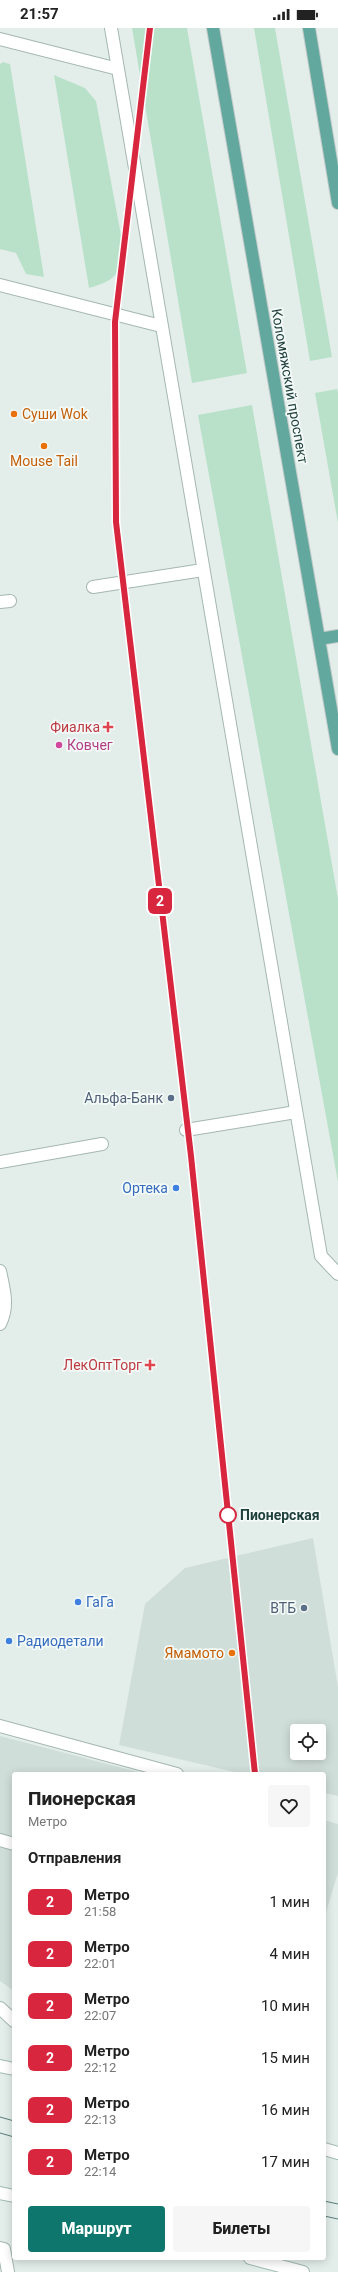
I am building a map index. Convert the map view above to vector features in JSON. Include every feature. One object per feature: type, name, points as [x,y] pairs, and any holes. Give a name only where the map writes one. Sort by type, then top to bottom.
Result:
[{"type":"main road","name":"Коломяжский проспект","points":[[213,28],[338,749]]},
{"type":"main road","points":[[309,28],[338,199]]},
{"type":"main road","points":[[319,639],[338,636]]},
{"type":"street","points":[[111,28],[321,1256],[338,1274]]},
{"type":"street","points":[[0,39],[118,69]]},
{"type":"street","points":[[0,284],[162,326]]},
{"type":"street","points":[[93,587],[203,570]]},
{"type":"street","points":[[186,1130],[296,1112]]},
{"type":"street","points":[[0,1162],[102,1144]]},
{"type":"street","points":[[0,1271],[6,1300],[5,1313],[0,1324]]},
{"type":"street","points":[[0,1726],[170,1772]]},
{"type":"street","points":[[0,1840],[12,1843]]},
{"type":"street","points":[[0,2008],[12,2020]]},
{"type":"street","points":[[0,2066],[12,2069]]},
{"type":"street","points":[[326,2150],[338,2153]]},
{"type":"street","points":[[0,2193],[12,2196]]},
{"type":"street","points":[[0,2248],[4,2249],[8,2272]]},
{"type":"street","points":[[258,2260],[303,2272]]},
{"type":"shaded area","points":[[313,1538],[338,1687],[338,1796],[326,1793],[326,1772],[234,1772],[119,1745],[145,1604],[185,1568]]},
{"type":"shaded area","points":[[0,1736],[138,1772],[12,1772],[12,1990],[0,1981]]},
{"type":"shaded area","points":[[326,1821],[338,1824],[338,1873],[326,1912]]},
{"type":"green space","points":[[132,28],[187,28],[247,373],[192,383]]},
{"type":"green space","points":[[254,28],[275,28],[332,357],[310,361]]},
{"type":"green space","points":[[3,62],[10,64],[44,277],[26,274],[16,253],[0,249],[0,64]]},
{"type":"green space","points":[[54,75],[85,88],[96,101],[123,246],[120,264],[115,275],[106,282],[89,288]]},
{"type":"green space","points":[[337,389],[338,392],[338,523],[315,393]]},
{"type":"green space","points":[[252,405],[338,899],[338,1182],[198,415]]},
{"type":"tram line","points":[[0,2117],[12,2120]]},
{"type":"tram line","points":[[0,2133],[12,2136]]},
{"type":"tram line","points":[[326,2201],[338,2204]]},
{"type":"tram line","points":[[326,2216],[338,2219]]},
{"type":"metro line","name":"2","points":[[150,28],[115,322],[116,522],[191,1156],[255,1772]]},
{"type":"place","name":"Суши Wok","points":[[14,414]]},
{"type":"place","name":"Mouse Tail","points":[[44,446]]},
{"type":"place","name":"Фиалка","points":[[108,727]]},
{"type":"place","name":"Ковчег","points":[[59,745]]},
{"type":"place","name":"Альфа-Банк","points":[[171,1098]]},
{"type":"place","name":"Ортека","points":[[176,1188]]},
{"type":"place","name":"ЛекОптТорг","points":[[150,1365]]},
{"type":"place","name":"Пионерская","points":[[228,1515]]},
{"type":"place","name":"ГаГа","points":[[78,1602]]},
{"type":"place","name":"ВТБ","points":[[304,1608]]},
{"type":"place","name":"Радиодетали","points":[[9,1641]]},
{"type":"place","name":"Ямамото","points":[[232,1653]]}]
